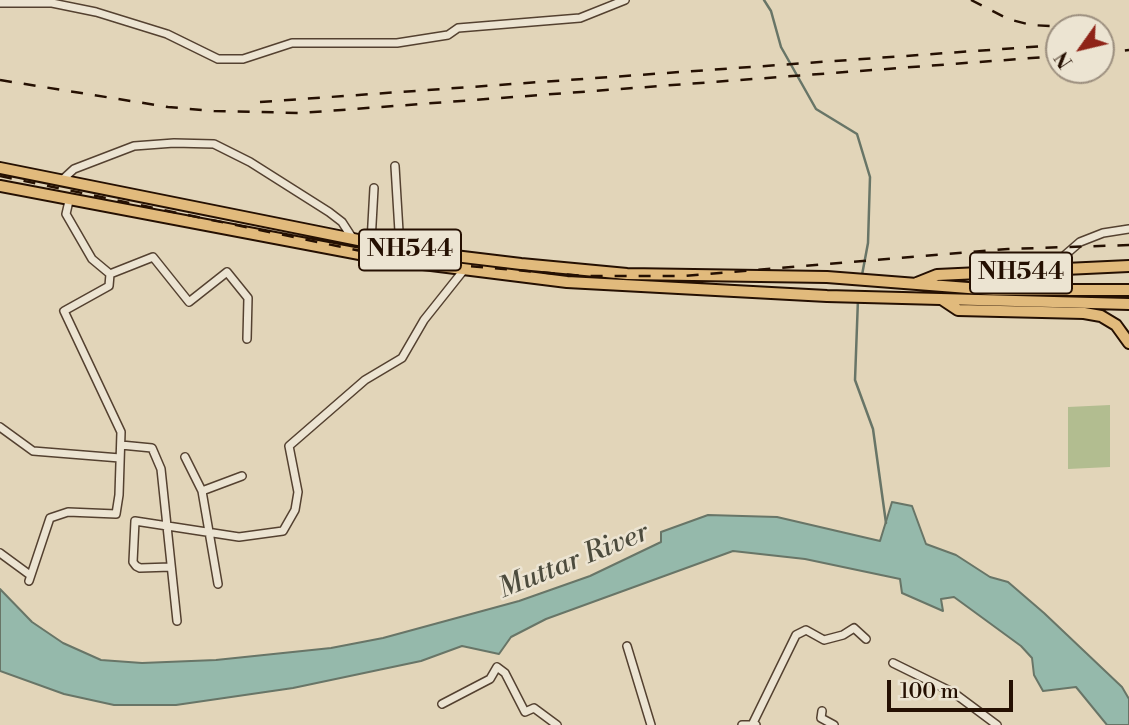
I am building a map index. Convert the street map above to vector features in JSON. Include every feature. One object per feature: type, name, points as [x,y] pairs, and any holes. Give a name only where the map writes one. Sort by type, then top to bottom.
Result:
[{"type":"highway","name":"NH544","points":[[0,168],[400,248],[627,274],[827,278],[915,284],[937,275],[1129,266]]},
{"type":"highway","name":"NH544","points":[[0,186],[89,205],[463,271],[617,286],[827,296],[1129,304]]},
{"type":"highway","points":[[89,205],[94,186]]},
{"type":"highway","points":[[915,284],[994,289],[1129,290]]},
{"type":"highway","points":[[943,300],[958,310],[1084,313],[1101,316],[1115,326],[1129,342]]},
{"type":"street","points":[[0,4],[52,3],[96,12],[167,34],[218,59],[243,59],[292,43],[397,43],[448,35],[458,28],[580,18],[625,0]]},
{"type":"street","points":[[62,180],[74,169],[134,146],[214,144],[250,162],[329,212],[342,222],[353,239]]},
{"type":"street","points":[[395,166],[400,248]]},
{"type":"street","points":[[371,243],[374,188]]},
{"type":"street","points":[[69,201],[66,214],[72,225],[92,259],[110,274]]},
{"type":"street","points":[[1061,270],[1065,255],[1080,242],[1103,233],[1129,229]]},
{"type":"street","points":[[110,274],[153,257],[189,302],[227,272],[248,298],[247,339]]},
{"type":"street","points":[[170,567],[140,568],[133,562],[135,521],[239,537],[283,531],[295,510],[298,492],[289,446],[365,380],[402,358],[424,320],[463,271]]},
{"type":"street","points":[[0,554],[30,578],[50,518],[68,512],[116,514],[121,432],[64,311],[109,286],[110,274]]},
{"type":"street","points":[[0,427],[33,451],[120,458]]},
{"type":"street","points":[[121,445],[146,446],[156,453],[161,469],[169,527],[170,567],[177,621]]},
{"type":"street","points":[[185,457],[202,491],[206,531],[218,584]]},
{"type":"street","points":[[202,491],[242,476]]},
{"type":"street","points":[[742,725],[755,724],[796,635],[806,630],[824,640],[842,635],[853,628],[866,639]]},
{"type":"street","points":[[627,646],[651,725]]},
{"type":"street","points":[[893,663],[954,693],[997,725]]},
{"type":"street","points":[[442,704],[490,679],[497,667],[505,673],[525,712],[534,708],[557,725]]},
{"type":"street","points":[[822,711],[821,718],[834,725]]},
{"type":"shaded area","points":[[1110,405],[1110,467],[1068,469],[1068,407]]},
{"type":"shaded area","points":[[892,502],[912,506],[926,544],[956,555],[990,577],[1008,582],[1044,613],[1122,687],[1129,699],[1129,725],[1107,725],[1076,687],[1043,691],[1034,675],[1032,658],[1021,646],[954,597],[941,599],[943,611],[902,593],[900,579],[805,559],[733,551],[546,619],[511,637],[499,654],[462,646],[421,661],[293,688],[176,705],[114,705],[64,694],[0,671],[0,589],[32,622],[63,643],[101,660],[142,663],[216,660],[331,648],[383,638],[519,601],[590,576],[661,542],[661,532],[708,515],[777,517],[880,541]]},
{"type":"waterway","points":[[764,0],[771,11],[781,47],[816,109],[857,134],[870,177],[868,243],[862,275]]},
{"type":"waterway","points":[[858,299],[855,380],[873,429],[886,523]]},
{"type":"railway","points":[[971,0],[1008,19],[1045,26]]},
{"type":"railway","points":[[260,102],[1045,46]]},
{"type":"railway","points":[[1115,52],[1129,50]]},
{"type":"railway","points":[[0,80],[168,107],[301,113],[1045,57]]},
{"type":"railway","points":[[0,176],[409,261],[585,276],[683,276],[1008,249],[1129,245]]},
{"type":"water label","name":"Muttar River","points":[[574,562]]}]
